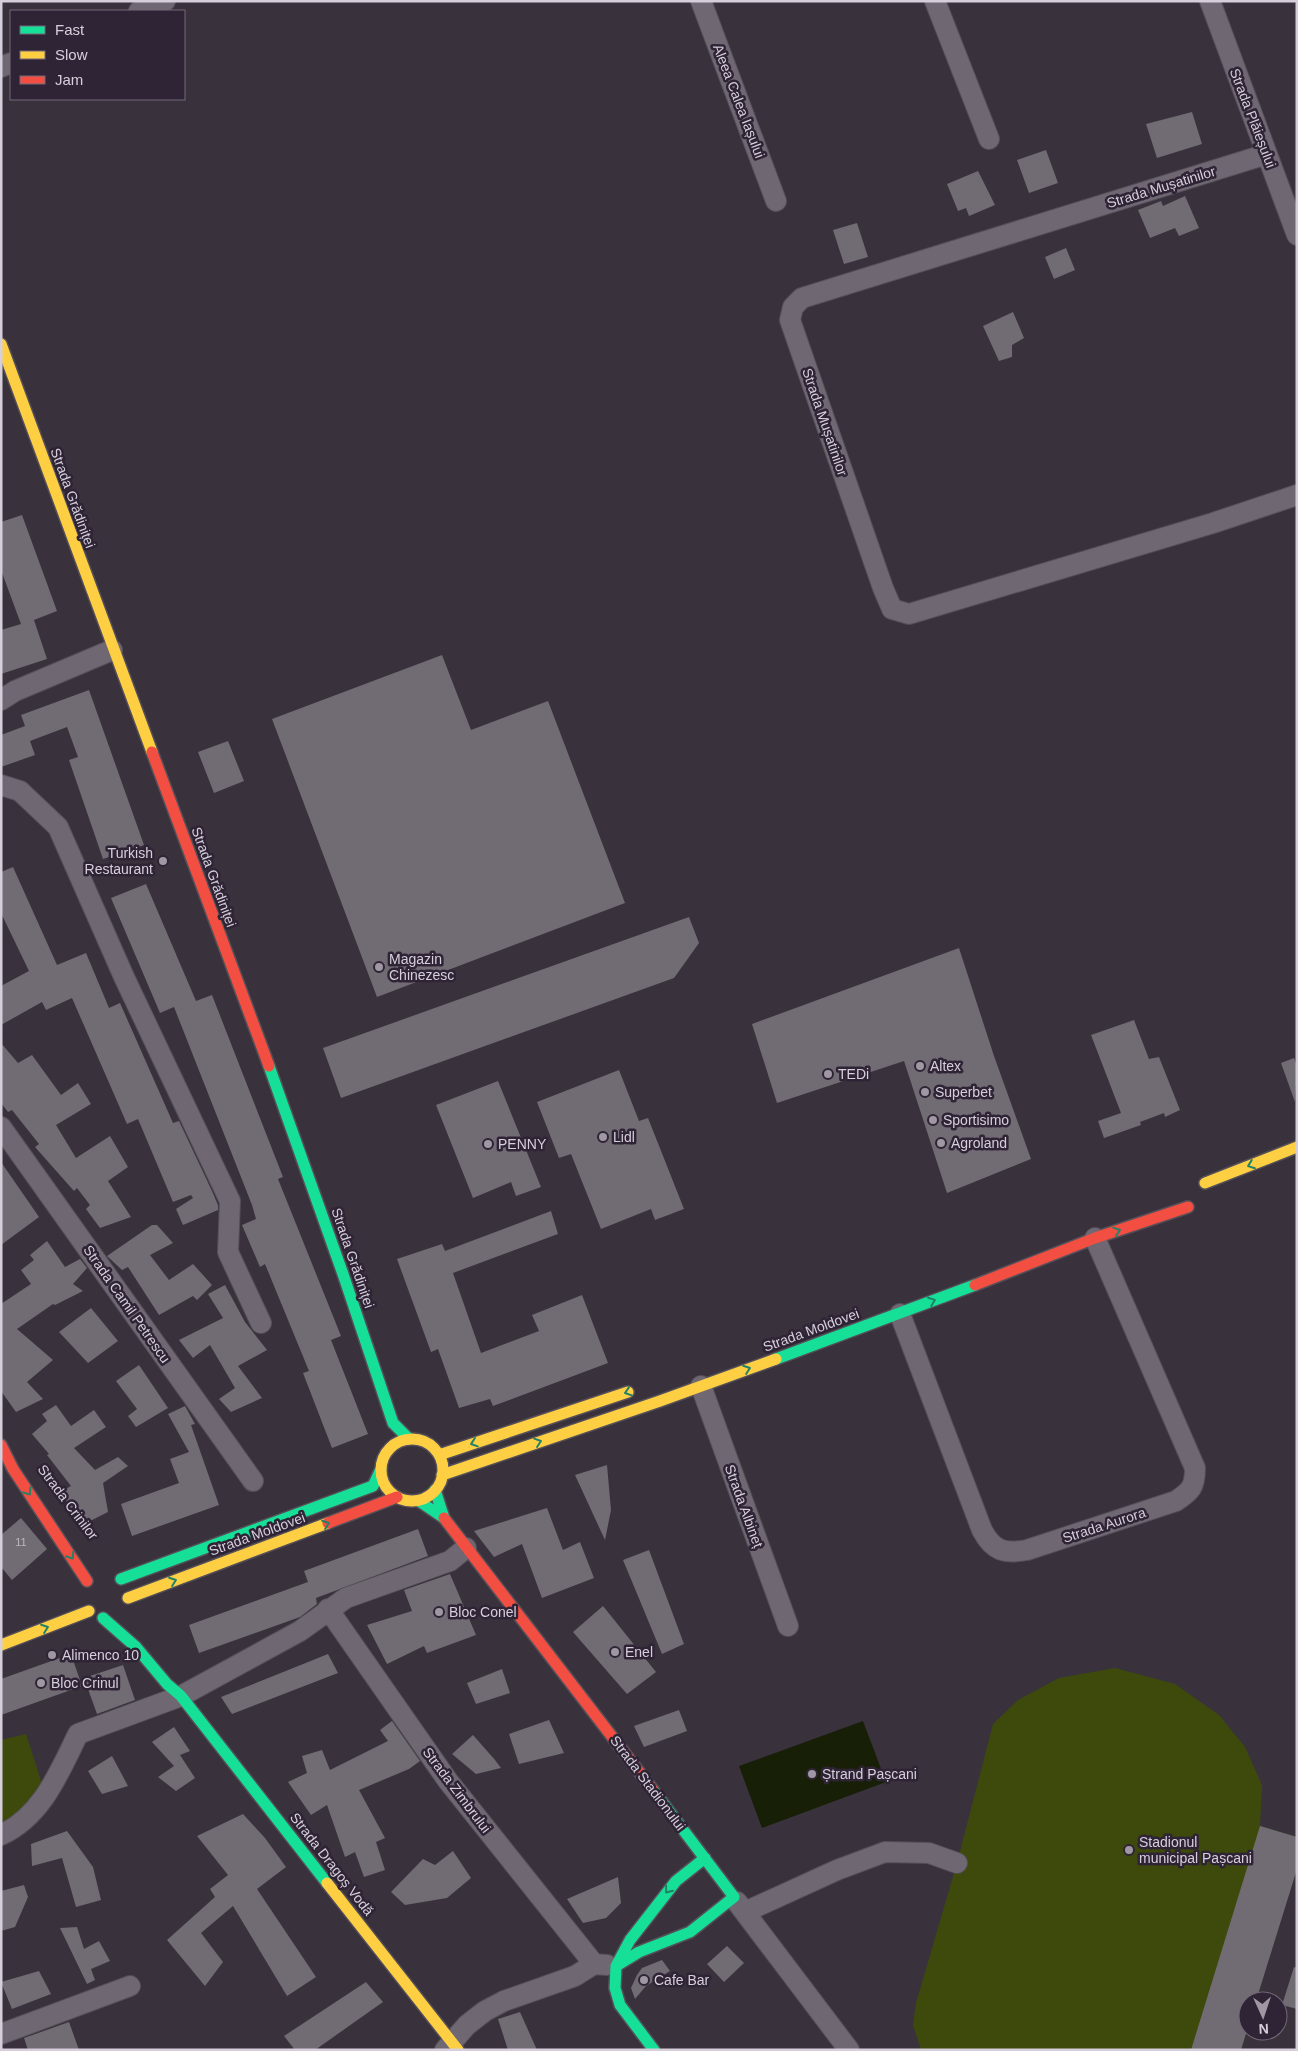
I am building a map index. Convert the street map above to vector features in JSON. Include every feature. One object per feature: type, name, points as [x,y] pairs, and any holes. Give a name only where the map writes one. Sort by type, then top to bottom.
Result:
[{"type":"main road","name":"Strada Grădiniței","points":[[1,344],[112,650],[339,1259],[393,1422],[391,1447]]},
{"type":"main road","points":[[1192,1182],[1204,1183],[1297,1147]]},
{"type":"main road","points":[[1204,1183],[1211,1194]]},
{"type":"main road","name":"Strada Moldovei","points":[[442,1475],[701,1386],[900,1314],[1185,1203],[1200,1210]]},
{"type":"main road","points":[[439,1455],[640,1388]]},
{"type":"main road","name":"Strada Grădiniței","points":[[393,1422],[409,1439]]},
{"type":"main road","points":[[409,1439],[425,1442],[433,1447],[439,1455],[442,1464],[442,1475],[441,1483],[436,1490],[425,1498],[410,1501],[397,1498],[385,1486],[381,1469],[386,1454],[391,1447],[409,1439]]},
{"type":"main road","name":"Strada Crinilor","points":[[4,1448],[20,1463],[48,1501]]},
{"type":"main road","name":"Strada Crinilor","points":[[4,1448],[13,1469],[92,1578],[85,1602]]},
{"type":"main road","name":"Strada Moldovei","points":[[125,1607],[127,1588],[117,1577],[373,1486],[381,1469]]},
{"type":"main road","name":"Strada Stadionului","points":[[436,1490],[444,1518]]},
{"type":"main road","name":"Strada Moldovei","points":[[103,1618],[125,1607],[397,1498]]},
{"type":"main road","name":"Strada Stadionului","points":[[419,1500],[444,1518],[739,1904]]},
{"type":"main road","points":[[1,1645],[85,1602]]},
{"type":"main road","name":"Strada Dragoș Vodă","points":[[85,1602],[136,1647],[167,1684],[181,1696],[452,2047]]},
{"type":"main road","name":"Strada Dragoș Vodă","points":[[145,1640],[173,1679],[181,1696]]},
{"type":"main road","points":[[654,2050],[620,2005],[615,1988],[616,1966],[630,1940],[676,1881],[705,1858]]},
{"type":"main road","points":[[616,1966],[639,1952],[690,1932],[739,1904]]},
{"type":"street","points":[[142,10],[165,1]]},
{"type":"street","name":"Aleea Calea Iașului","points":[[701,1],[776,201]]},
{"type":"street","points":[[935,1],[989,139]]},
{"type":"street","name":"Strada Plăieșului","points":[[1210,1],[1297,235]]},
{"type":"street","name":"Strada Mușatinilor","points":[[1267,154],[802,298],[793,307],[790,320],[892,609],[908,614],[1213,523],[1297,495]]},
{"type":"street","points":[[1,700],[15,691],[112,650]]},
{"type":"street","points":[[1,786],[20,791],[58,826],[124,977],[230,1201],[228,1252],[261,1323]]},
{"type":"street","name":"Strada Camil Petrescu","points":[[1,1127],[253,1481]]},
{"type":"street","name":"Strada Aurora","points":[[900,1314],[982,1530],[988,1541],[999,1550],[1012,1553],[1027,1550],[1176,1501],[1189,1492],[1195,1482],[1195,1468],[1095,1238]]},
{"type":"street","name":"Strada Albineț","points":[[701,1386],[788,1626]]},
{"type":"street","points":[[1,1835],[27,1819],[43,1801],[54,1784],[78,1734],[181,1696],[300,1631],[328,1609],[346,1598],[450,1561],[466,1548]]},
{"type":"street","name":"Strada Zimbrului","points":[[328,1609],[448,1780],[594,1964]]},
{"type":"street","points":[[739,1904],[885,1852],[929,1854],[957,1863]]},
{"type":"street","name":"Strada Stadionului","points":[[739,1904],[849,2050]]},
{"type":"street","points":[[452,2047],[467,2026],[504,2001],[575,1976],[594,1964],[616,1966]]},
{"type":"street","points":[[1,2034],[130,1986]]},
{"type":"green space","name":"Stadionul municipal Pașcani","points":[[1115,1668],[1175,1684],[1219,1715],[1245,1747],[1262,1785],[1260,1826],[1297,1837],[1251,1991],[1238,1991],[1238,2041],[1244,2041],[1241,2050],[921,2050],[913,2025],[916,2003],[957,1863],[993,1724],[1018,1700],[1059,1678]]},
{"type":"green space","points":[[26,1734],[43,1787],[5,1828],[1,1817],[1,1740]]},
{"type":"shaded area","name":"Ștrand Pașcani","points":[[863,1721],[886,1782],[762,1828],[739,1766]]},
{"type":"building","points":[[1192,112],[1202,144],[1157,158],[1146,124]]},
{"type":"building","points":[[1046,150],[1058,183],[1029,193],[1017,160]]},
{"type":"building","points":[[978,171],[995,205],[969,216],[966,208],[958,211],[947,184]]},
{"type":"building","points":[[1185,196],[1199,228],[1179,236],[1175,228],[1150,238],[1138,210],[1161,201],[1163,206]]},
{"type":"building","points":[[857,223],[868,257],[844,264],[833,230]]},
{"type":"building","points":[[1066,248],[1075,270],[1054,279],[1045,257]]},
{"type":"building","points":[[1013,312],[1024,338],[1012,345],[1012,357],[999,361],[983,326]]},
{"type":"building","points":[[22,515],[57,611],[34,620],[47,659],[1,674],[1,630],[21,624],[1,570],[1,522]]},
{"type":"building","points":[[442,655],[471,730],[548,701],[625,903],[377,997],[272,719]]},
{"type":"building","points":[[89,690],[144,845],[103,859],[69,760],[78,757],[67,727],[30,741],[35,755],[1,767],[1,735],[25,726],[21,715]]},
{"type":"building","points":[[228,741],[244,781],[214,793],[198,752]]},
{"type":"building","points":[[13,867],[57,965],[86,953],[109,1008],[120,1003],[173,1123],[179,1121],[212,1191],[218,1205],[218,1210],[183,1225],[176,1209],[193,1198],[191,1195],[173,1202],[138,1119],[127,1124],[72,998],[46,1010],[42,1002],[1,1025],[1,986],[29,971],[1,913],[1,872]]},
{"type":"building","points":[[146,884],[196,1001],[212,995],[283,1177],[278,1179],[341,1336],[331,1340],[368,1434],[332,1448],[303,1373],[309,1371],[265,1264],[260,1267],[242,1225],[256,1219],[252,1205],[174,1007],[160,1013],[111,898]]},
{"type":"building","points":[[689,917],[699,943],[674,978],[341,1098],[323,1048]]},
{"type":"building","points":[[959,948],[994,1056],[1031,1159],[947,1193],[904,1061],[777,1103],[752,1024]]},
{"type":"building","points":[[1134,1020],[1149,1059],[1159,1057],[1180,1110],[1165,1117],[1164,1113],[1140,1122],[1141,1125],[1104,1138],[1098,1121],[1121,1113],[1091,1035]]},
{"type":"building","points":[[1,1043],[18,1063],[32,1055],[61,1095],[78,1083],[91,1104],[56,1125],[76,1158],[110,1136],[128,1167],[108,1181],[131,1217],[100,1228],[86,1209],[90,1205],[77,1188],[74,1191],[35,1147],[39,1144],[12,1110],[8,1112],[1,1103]]},
{"type":"building","points":[[1294,1058],[1297,1066],[1295,1102],[1281,1063]]},
{"type":"building","name":"Lidl","points":[[619,1070],[639,1121],[648,1118],[684,1209],[655,1220],[651,1209],[601,1229],[571,1154],[559,1158],[537,1102]]},
{"type":"building","name":"PENNY","points":[[498,1081],[541,1187],[516,1196],[511,1182],[473,1198],[436,1105]]},
{"type":"building","points":[[1,1162],[39,1217],[1,1245]]},
{"type":"building","points":[[551,1211],[558,1234],[453,1273],[481,1353],[539,1331],[532,1315],[582,1295],[608,1363],[493,1406],[490,1399],[459,1408],[438,1349],[431,1352],[397,1259],[442,1244],[445,1251]]},
{"type":"building","points":[[152,1225],[157,1225],[173,1243],[150,1255],[169,1280],[193,1264],[212,1285],[197,1300],[193,1296],[159,1315],[128,1267],[122,1270],[107,1256]]},
{"type":"building","points":[[47,1241],[65,1267],[80,1259],[87,1268],[73,1284],[83,1291],[55,1305],[53,1304],[17,1329],[53,1360],[27,1382],[43,1399],[16,1412],[1,1391],[1,1304],[31,1284],[21,1270],[34,1260],[30,1255]]},
{"type":"building","points":[[225,1285],[245,1322],[267,1350],[238,1366],[262,1398],[231,1412],[219,1399],[235,1388],[210,1345],[193,1358],[179,1340],[223,1318],[208,1294]]},
{"type":"building","points":[[91,1308],[118,1341],[88,1363],[59,1332]]},
{"type":"building","points":[[139,1365],[168,1408],[136,1427],[128,1416],[137,1409],[116,1381]]},
{"type":"building","points":[[56,1405],[71,1426],[94,1410],[106,1427],[74,1448],[95,1470],[118,1457],[128,1466],[103,1483],[108,1512],[82,1525],[60,1492],[71,1486],[47,1455],[49,1454],[32,1434],[47,1421],[42,1414]]},
{"type":"building","points":[[185,1406],[195,1424],[191,1425],[219,1505],[132,1536],[121,1504],[179,1483],[170,1459],[189,1452],[168,1414]]},
{"type":"building","points":[[607,1465],[611,1510],[605,1540],[575,1475]]},
{"type":"building","points":[[547,1508],[563,1550],[580,1542],[594,1578],[542,1598],[522,1544],[494,1557],[474,1531]]},
{"type":"building","points":[[21,1518],[47,1549],[12,1580],[1,1567],[1,1535]]},
{"type":"building","points":[[418,1529],[428,1556],[316,1598],[317,1604],[300,1617],[199,1653],[189,1625],[308,1582],[304,1571]]},
{"type":"building","points":[[649,1550],[684,1644],[662,1654],[623,1560]]},
{"type":"building","name":"Bloc Conel","points":[[450,1574],[476,1635],[427,1653],[424,1646],[387,1664],[367,1625],[412,1611],[404,1590]]},
{"type":"building","name":"Enel","points":[[603,1606],[656,1672],[627,1694],[573,1632]]},
{"type":"building","name":"Bloc Crinul","points":[[71,1654],[82,1686],[1,1715],[1,1679]]},
{"type":"building","points":[[328,1654],[338,1673],[232,1714],[221,1697]]},
{"type":"building","points":[[123,1665],[135,1700],[97,1714],[84,1678]]},
{"type":"building","points":[[502,1669],[510,1693],[476,1704],[467,1683]]},
{"type":"building","points":[[679,1710],[687,1731],[644,1747],[634,1726]]},
{"type":"building","points":[[549,1720],[564,1753],[519,1764],[509,1734]]},
{"type":"building","points":[[392,1721],[420,1761],[409,1769],[359,1790],[385,1838],[376,1842],[385,1870],[364,1877],[355,1852],[345,1857],[327,1805],[311,1815],[288,1782],[307,1773],[302,1756],[322,1750],[330,1770],[388,1741],[380,1730]]},
{"type":"building","points":[[174,1727],[190,1751],[180,1755],[195,1778],[176,1791],[158,1777],[174,1766],[152,1742]]},
{"type":"building","points":[[473,1735],[501,1768],[476,1774],[452,1754]]},
{"type":"building","points":[[112,1756],[128,1786],[102,1794],[88,1771]]},
{"type":"building","points":[[243,1814],[265,1838],[286,1867],[257,1889],[316,1977],[287,1996],[233,1906],[201,1933],[223,1962],[205,1986],[167,1940],[215,1897],[210,1889],[228,1875],[197,1836]]},
{"type":"building","points":[[1260,1826],[1297,1837],[1297,1869],[1259,1991],[1238,1991],[1238,2041],[1244,2041],[1241,2050],[1191,2050]]},
{"type":"building","points":[[67,1831],[93,1867],[101,1900],[76,1907],[62,1858],[32,1866],[31,1844]]},
{"type":"building","points":[[453,1851],[471,1878],[447,1898],[405,1905],[391,1892],[423,1859],[435,1865]]},
{"type":"building","points":[[618,1877],[621,1903],[606,1918],[583,1923],[567,1899]]},
{"type":"building","points":[[24,1885],[28,1897],[15,1927],[1,1931],[1,1891]]},
{"type":"building","points":[[77,1927],[84,1949],[99,1941],[110,1961],[91,1969],[95,1980],[87,1984],[60,1928]]},
{"type":"building","points":[[727,1946],[744,1963],[724,1982],[707,1964]]},
{"type":"building","name":"Cafe Bar","points":[[662,1960],[670,1971],[646,1986],[635,1999],[631,1988],[637,1975],[642,1968]]},
{"type":"building","points":[[1294,1967],[1297,1968],[1297,2009],[1288,2007],[1288,1991],[1286,1991]]},
{"type":"building","points":[[39,1971],[51,1994],[12,2009],[1,1982]]},
{"type":"building","points":[[366,1982],[383,2002],[315,2050],[295,2050],[284,2036]]},
{"type":"building","points":[[520,2012],[537,2050],[508,2050],[498,2019]]},
{"type":"building","points":[[69,2022],[79,2050],[28,2050],[24,2038]]},
{"type":"traffic: fast","points":[[269,1066],[344,1277],[393,1423],[409,1439]]},
{"type":"traffic: fast","points":[[776,1359],[975,1285]]},
{"type":"traffic: fast","points":[[121,1579],[373,1486],[381,1469]]},
{"type":"traffic: fast","points":[[419,1501],[444,1518],[435,1490]]},
{"type":"traffic: fast","points":[[103,1618],[136,1647],[167,1684],[181,1696],[327,1883]]},
{"type":"traffic: fast","points":[[616,1966],[639,1952],[690,1932],[734,1897],[653,1790]]},
{"type":"traffic: fast","points":[[654,2050],[620,2005],[615,1988],[616,1966],[630,1940],[676,1881],[705,1858]]},
{"type":"traffic: slow","points":[[1,344],[152,752]]},
{"type":"traffic: slow","points":[[1205,1183],[1297,1147]]},
{"type":"traffic: slow","points":[[442,1475],[660,1401],[776,1359]]},
{"type":"traffic: slow","points":[[439,1455],[628,1392]]},
{"type":"traffic: slow","points":[[412,1439],[424,1441],[434,1448],[441,1458],[443,1470],[441,1482],[434,1492],[424,1499],[412,1501],[400,1499],[390,1492],[383,1482],[381,1470],[383,1458],[390,1448],[400,1441],[412,1439]]},
{"type":"traffic: slow","points":[[128,1598],[328,1523]]},
{"type":"traffic: slow","points":[[1,1645],[89,1611]]},
{"type":"traffic: slow","points":[[327,1883],[458,2050]]},
{"type":"traffic: jam","points":[[152,752],[269,1066]]},
{"type":"traffic: jam","points":[[975,1285],[1095,1238],[1188,1207]]},
{"type":"traffic: jam","points":[[1,1445],[13,1469],[87,1581]]},
{"type":"traffic: jam","points":[[328,1523],[397,1497]]},
{"type":"traffic: jam","points":[[444,1518],[653,1790]]},
{"type":"place","name":"Turkish Restaurant","points":[[163,861]]},
{"type":"place","name":"Magazin Chinezesc","points":[[379,967]]},
{"type":"place","name":"Altex","points":[[920,1066]]},
{"type":"place","name":"TEDi","points":[[828,1074]]},
{"type":"place","name":"Superbet","points":[[925,1092]]},
{"type":"place","name":"Sportisimo","points":[[933,1120]]},
{"type":"place","name":"Lidl","points":[[603,1137]]},
{"type":"place","name":"Agroland","points":[[941,1143]]},
{"type":"place","name":"PENNY","points":[[488,1144]]},
{"type":"place","name":"Bloc Conel","points":[[439,1612]]},
{"type":"place","name":"Enel","points":[[615,1652]]},
{"type":"place","name":"Alimenco 10","points":[[52,1655]]},
{"type":"place","name":"Bloc Crinul","points":[[41,1683]]},
{"type":"place","name":"Ștrand Pașcani","points":[[812,1774]]},
{"type":"place","name":"Stadionul municipal Pașcani","points":[[1129,1850]]},
{"type":"place","name":"Cafe Bar","points":[[644,1980]]}]
